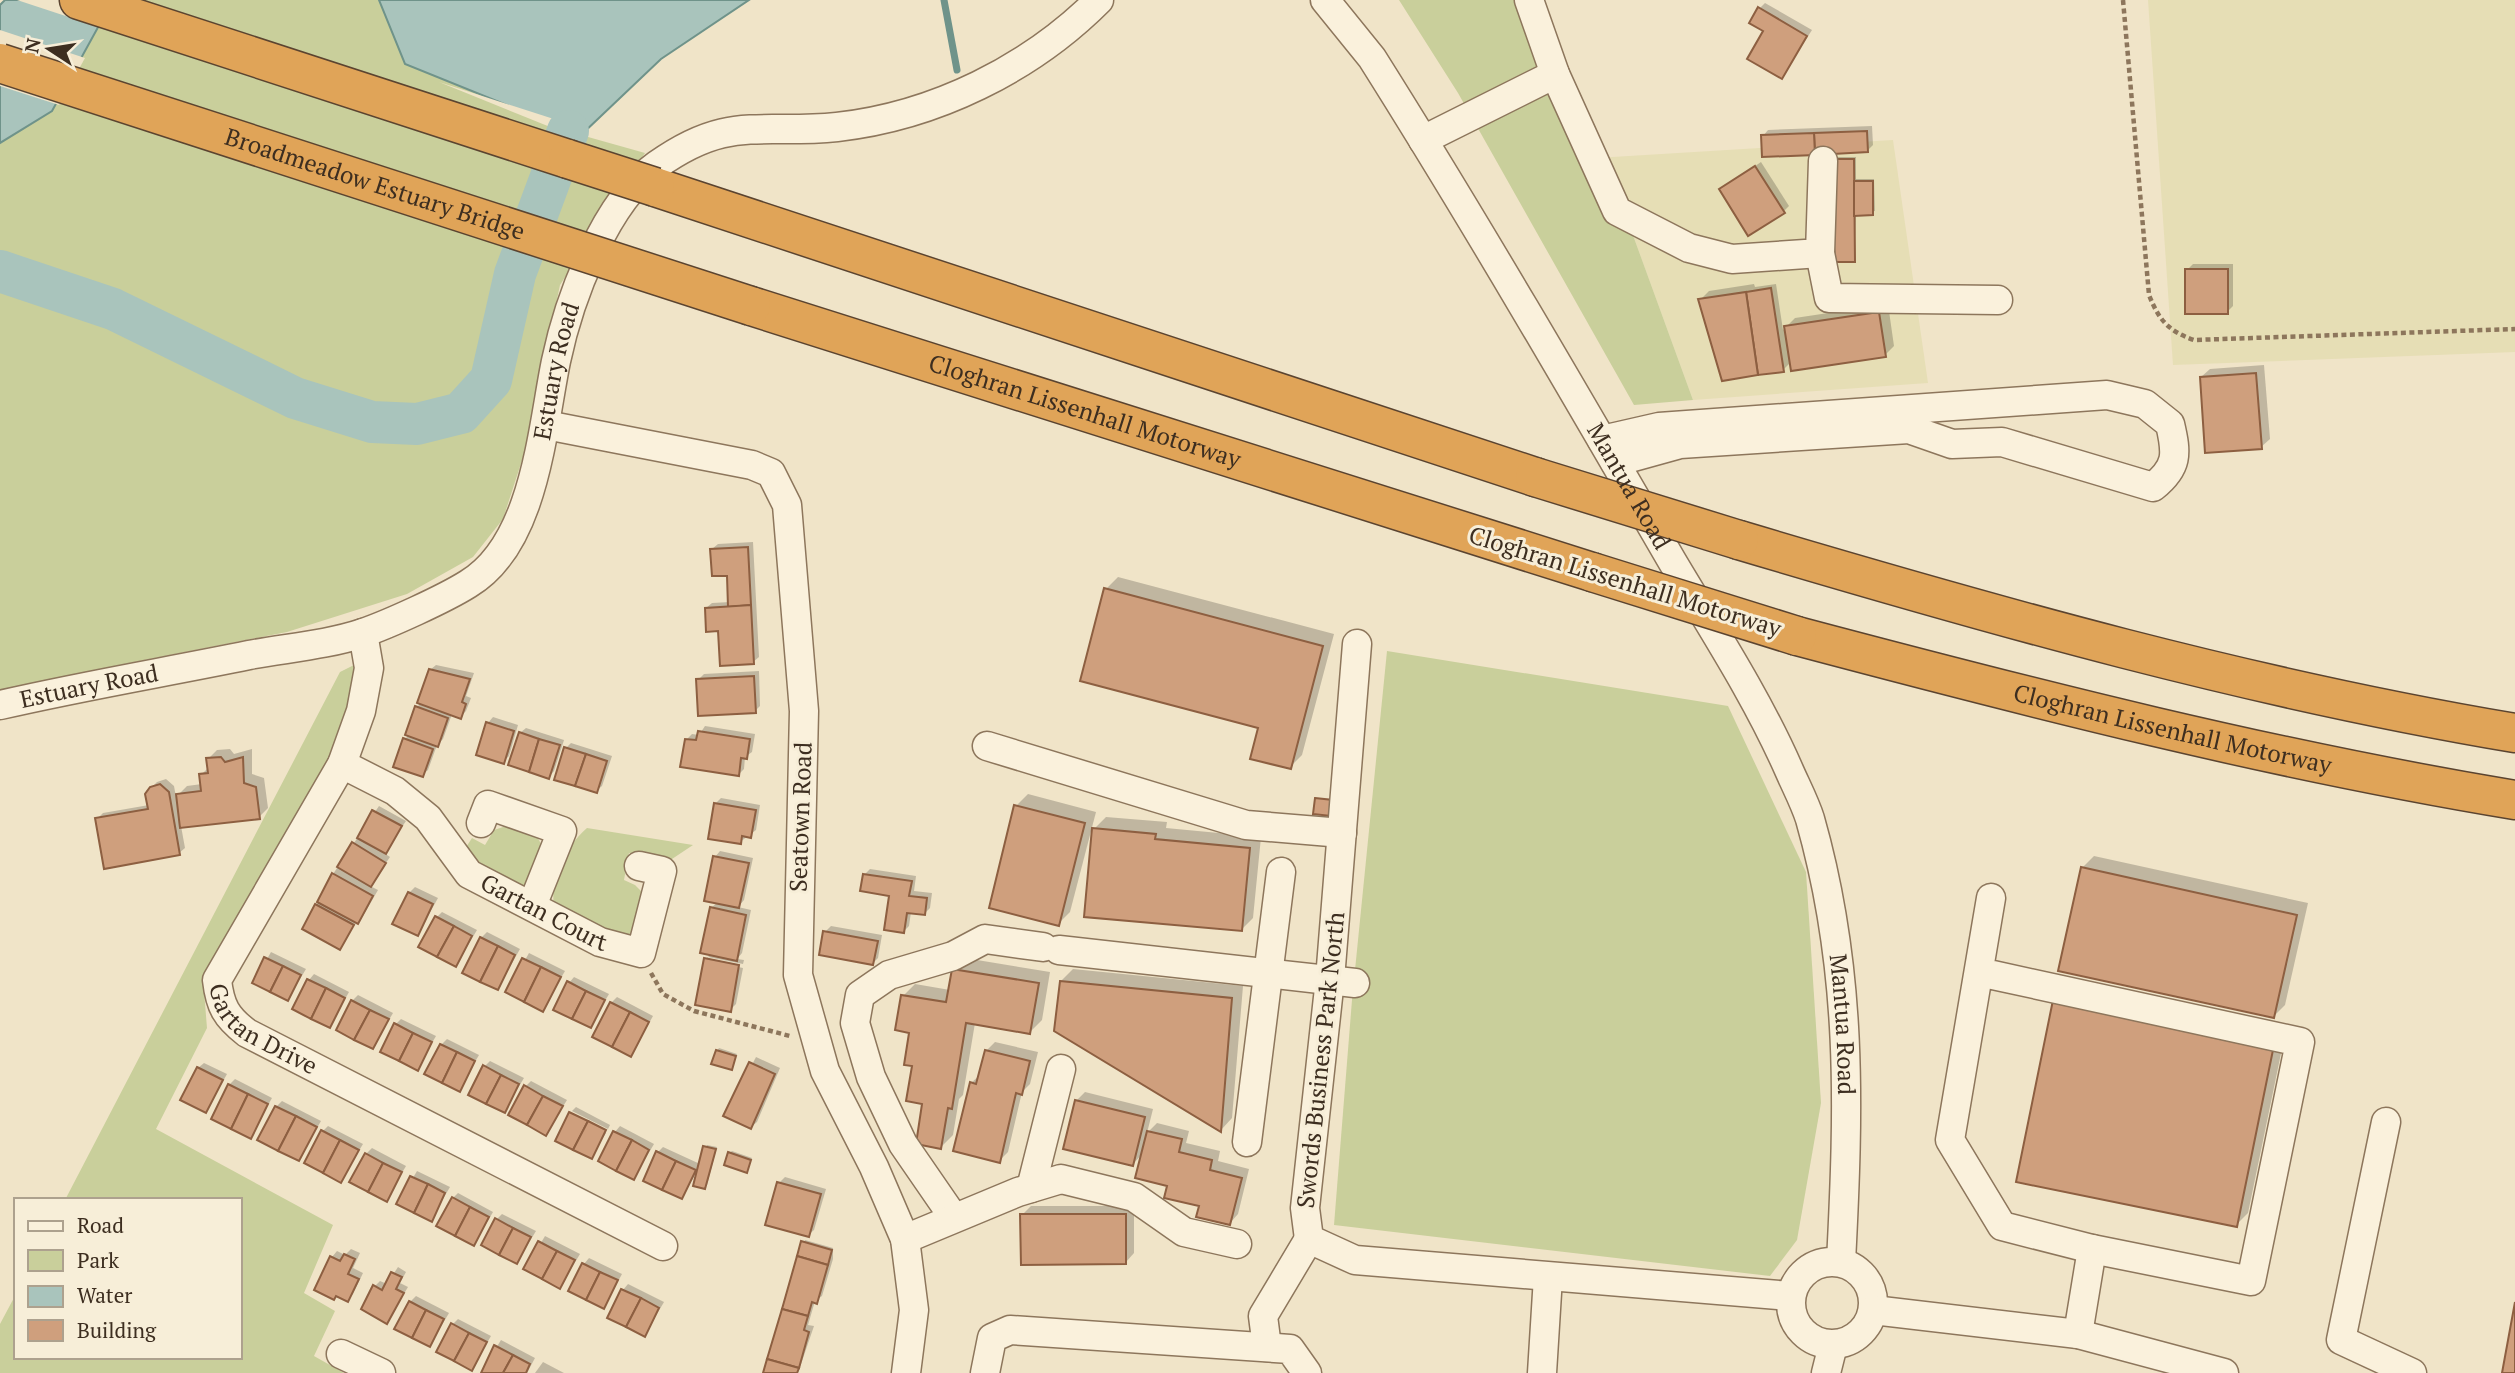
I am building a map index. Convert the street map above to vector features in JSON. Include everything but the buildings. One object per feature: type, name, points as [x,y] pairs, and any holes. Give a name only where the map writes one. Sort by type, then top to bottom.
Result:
[{"type":"highway","points":[[79,0],[1535,477],[1739,540],[1971,608],[2194,666],[2434,719],[2515,733]]},
{"type":"highway","name":"Broadmeadow Estuary Bridge","points":[[0,63],[751,306]]},
{"type":"highway","name":"Cloghran Lissenhall Motorway","points":[[751,306],[1797,636],[1991,688],[2371,777],[2515,800]]},
{"type":"street","name":"Estuary Road","points":[[0,705],[363,633],[470,583],[496,558],[520,518],[546,425],[557,357],[571,309],[612,216],[636,180],[686,145],[722,131],[760,126],[838,127],[900,114],[960,96],[1066,33],[1099,0]]},
{"type":"street","name":"Mantua Road","points":[[1325,0],[1372,58],[1608,451],[1773,733],[1809,815],[1827,886],[1841,961],[1846,1024],[1848,1088],[1841,1262]]},
{"type":"street","points":[[1529,0],[1555,74],[1617,211],[1689,248],[1732,259],[1820,253]]},
{"type":"street","points":[[1423,140],[1555,74]]},
{"type":"street","points":[[1823,161],[1820,253],[1829,298],[1998,300]]},
{"type":"street","points":[[2107,395],[2145,404],[2170,424],[2175,460],[2168,476],[2153,487],[2002,442],[1952,444],[1909,429],[1608,451],[1658,428],[2107,395]]},
{"type":"street","name":"Seatown Road","points":[[546,425],[752,465],[771,473],[787,505],[804,711],[798,975],[825,1071],[874,1167],[905,1239],[914,1310],[906,1373]]},
{"type":"street","name":"Gartan Drive","points":[[363,633],[369,667],[361,711],[342,764],[217,981],[220,1001],[227,1017],[247,1033],[663,1246]]},
{"type":"street","name":"Swords Business Park North","points":[[1357,645],[1342,833],[1343,981],[1305,1208],[1309,1239],[1355,1260],[1791,1296]]},
{"type":"street","points":[[987,746],[1246,825],[1342,833]]},
{"type":"street","name":"Gartan Court","points":[[342,764],[395,790],[428,818],[469,874],[600,942],[641,953],[662,871],[639,866]]},
{"type":"street","points":[[481,823],[488,805],[562,831],[532,906]]},
{"type":"street","points":[[1247,1142],[1281,872]]},
{"type":"street","points":[[1979,972],[2300,1042],[2250,1281],[2092,1249],[2002,1226],[1950,1140],[1991,898]]},
{"type":"street","points":[[954,1219],[903,1144],[871,1077],[855,1023],[860,995],[888,975],[953,956],[985,939],[1343,981]]},
{"type":"street","points":[[1031,1188],[1061,1069]]},
{"type":"street","points":[[2386,1122],[2341,1340],[2399,1371]]},
{"type":"street","points":[[905,1239],[1031,1188],[1061,1179],[1134,1197],[1184,1232],[1237,1244]]},
{"type":"street","points":[[1267,1347],[1263,1315],[1309,1239]]},
{"type":"street","points":[[2078,1334],[2092,1249]]},
{"type":"street","points":[[1823,1262],[1841,1262],[1865,1277],[1874,1299],[1873,1310],[1870,1321],[1855,1338],[1833,1345],[1810,1338],[1801,1330],[1794,1320],[1791,1296],[1795,1284],[1812,1267],[1823,1262]]},
{"type":"street","points":[[1542,1373],[1548,1277]]},
{"type":"street","points":[[1873,1310],[2078,1334],[2224,1373]]},
{"type":"street","points":[[985,1373],[992,1338],[1010,1330],[1290,1349],[1307,1373]]},
{"type":"street","points":[[1826,1373],[1833,1345]]},
{"type":"street","points":[[341,1354],[381,1373]]},
{"type":"path","points":[[2123,0],[2149,295],[2159,319],[2174,333],[2194,340],[2515,328]]},
{"type":"path","points":[[641,953],[663,994],[694,1011],[800,1038],[815,1034]]},
{"type":"shaded area","points":[[2148,0],[2515,0],[2515,352],[2173,365]]},
{"type":"shaded area","points":[[1893,140],[1928,383],[1693,400],[1630,227],[1596,158]]},
{"type":"green space","points":[[113,0],[379,0],[406,64],[581,135],[645,153],[560,285],[525,451],[503,519],[473,557],[407,594],[287,632],[94,670],[0,696],[0,143],[52,111]]},
{"type":"green space","points":[[1399,0],[1525,0],[1630,227],[1693,400],[1634,405],[1458,93]]},
{"type":"green space","points":[[1387,651],[1728,706],[1806,872],[1821,1103],[1797,1240],[1770,1276],[1334,1225],[1352,1000]]},
{"type":"green space","points":[[354,665],[355,688],[328,760],[204,991],[207,1028],[156,1129],[333,1225],[304,1293],[335,1311],[314,1356],[344,1373],[0,1373],[0,1324],[14,1298],[14,1359],[242,1359],[242,1198],[66,1198],[340,672]]},
{"type":"green space","points":[[509,825],[536,834],[544,850],[530,882],[520,888],[495,882],[463,852],[472,838],[485,845],[494,830]]},
{"type":"green space","points":[[587,828],[693,845],[669,861],[629,853],[624,880],[635,885],[645,895],[634,939],[621,940],[554,906],[554,884],[561,863],[572,844]]},
{"type":"water","points":[[5,0],[113,0],[52,111],[0,143],[0,5]]},
{"type":"water","points":[[379,0],[749,0],[661,59],[581,135],[405,64]]},
{"type":"pier","points":[[17,0],[117,0],[102,28]]},
{"type":"pier","points":[[0,30],[85,58],[59,105],[0,86]]},
{"type":"pier","points":[[439,82],[591,131],[580,139]]},
{"type":"waterway","points":[[944,0],[957,70]]},
{"type":"waterway","points":[[0,271],[113,309],[295,398],[372,422],[417,424],[461,413],[491,380],[515,274],[568,131]]}]
